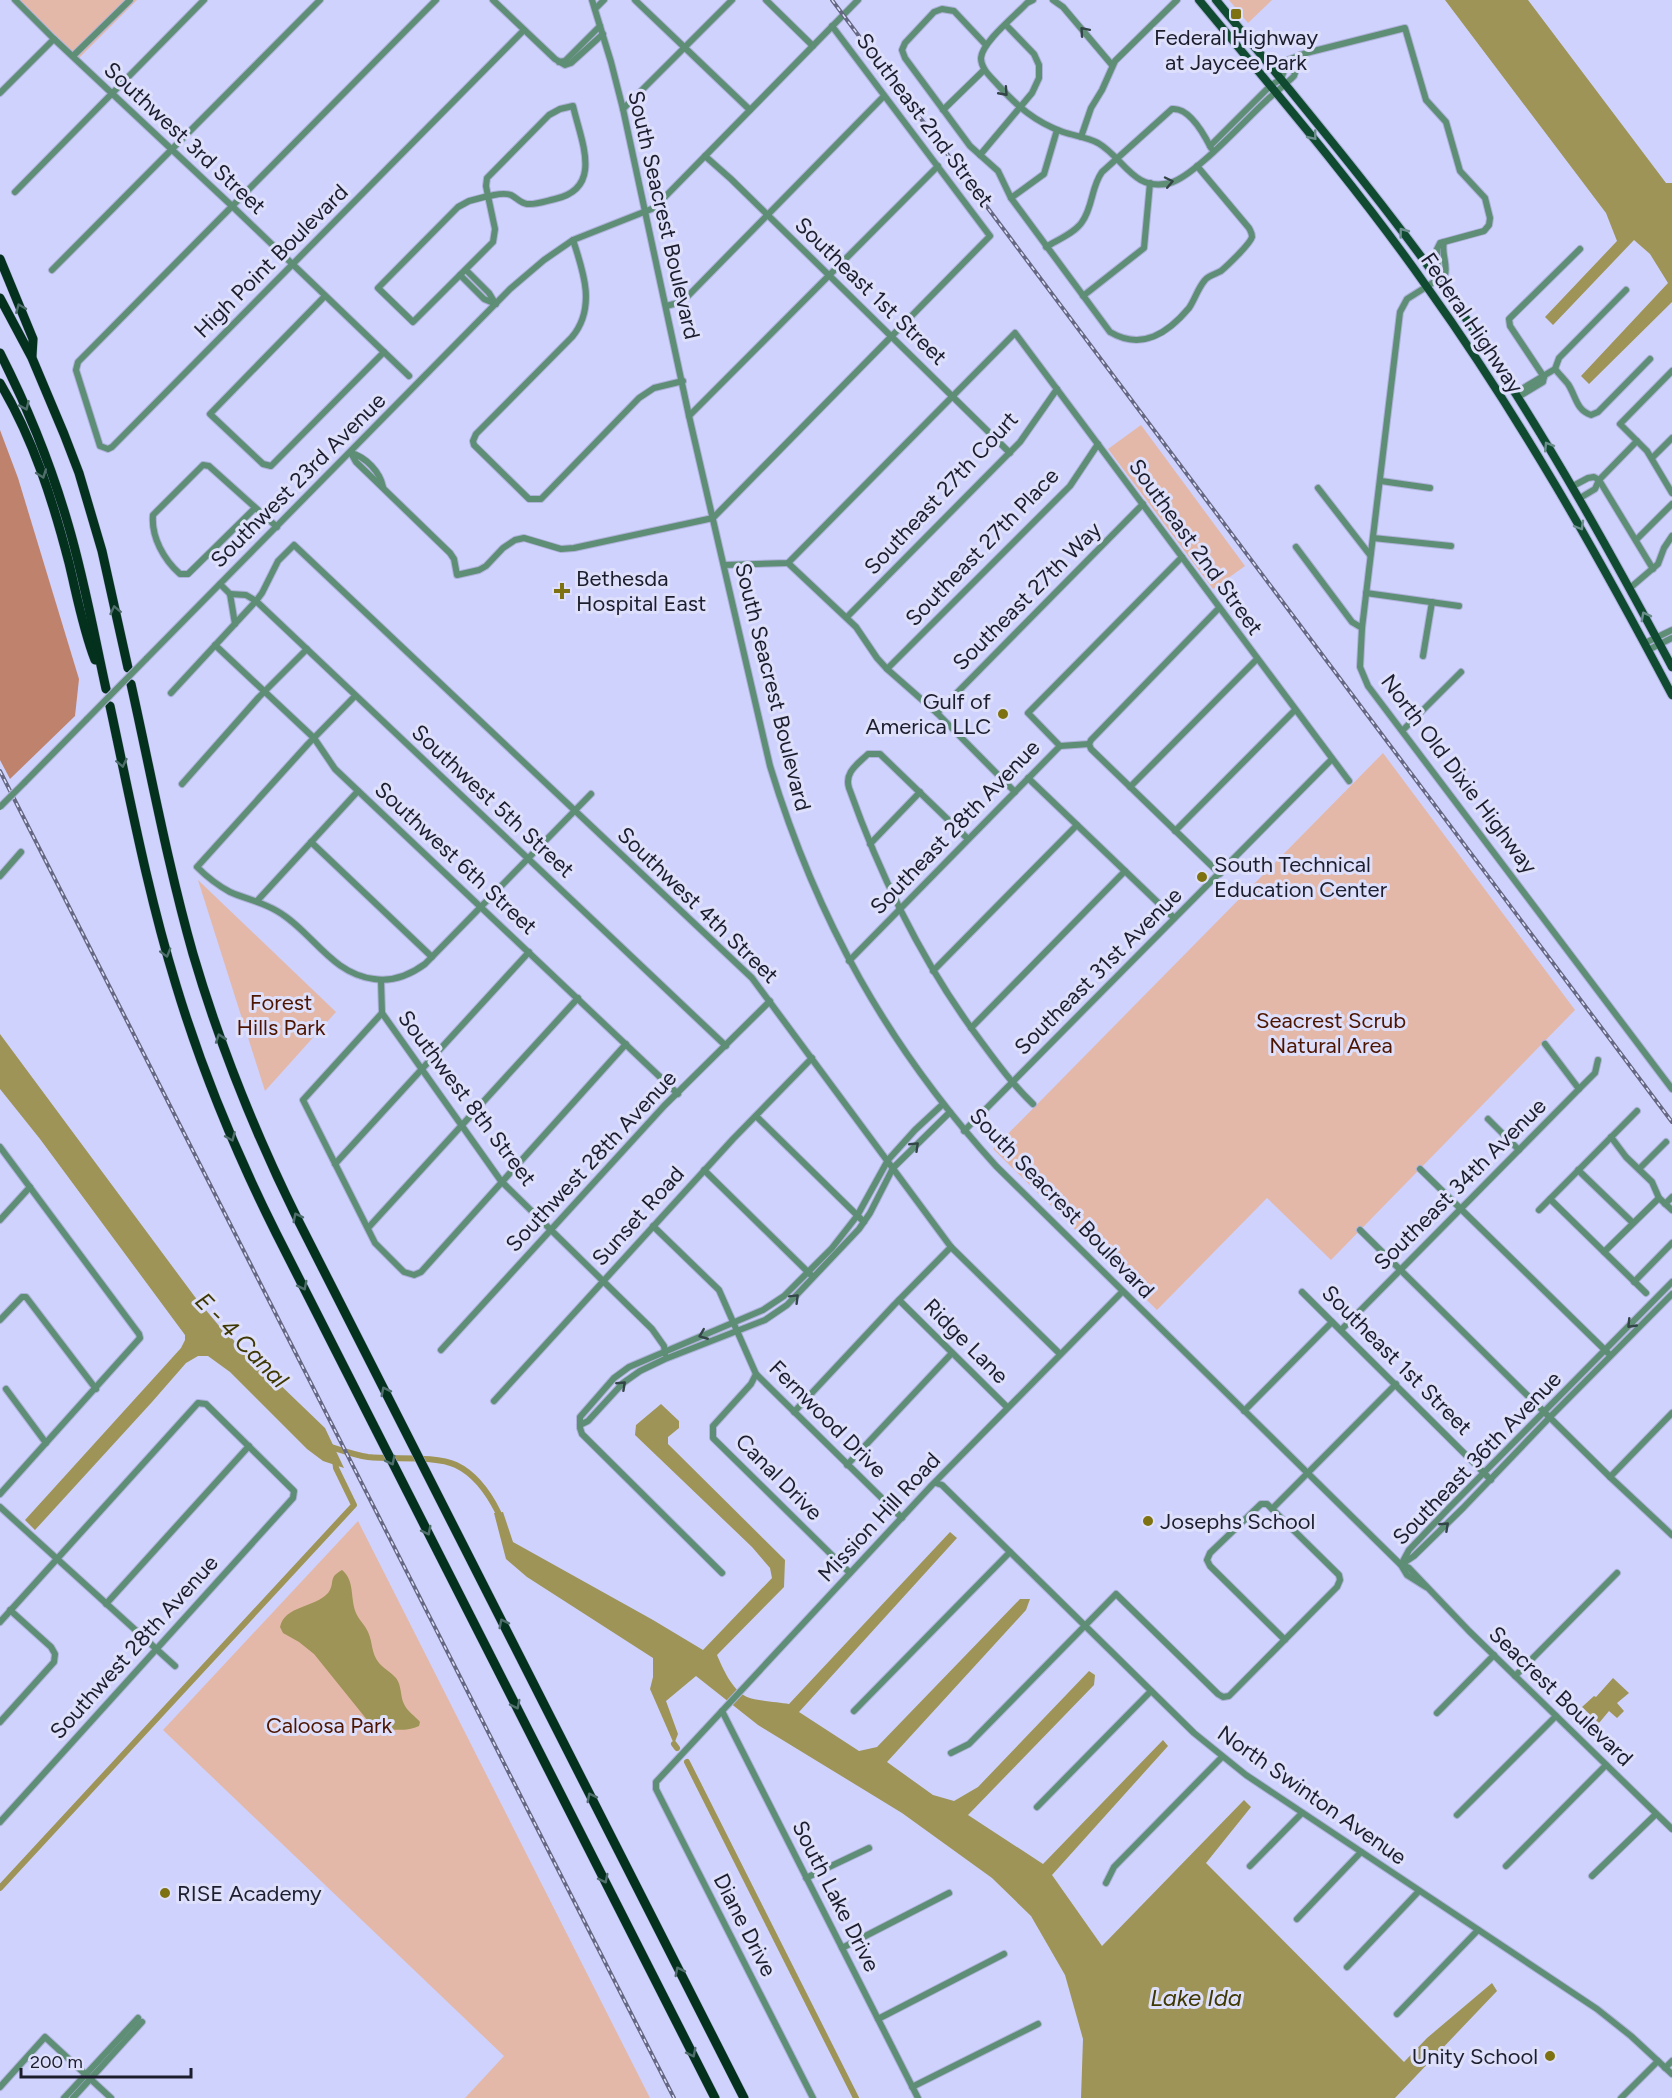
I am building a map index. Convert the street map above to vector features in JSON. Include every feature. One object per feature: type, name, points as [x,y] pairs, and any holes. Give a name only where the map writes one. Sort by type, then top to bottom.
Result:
[{"type":"highway","points":[[0,259],[33,339],[32,358]]},
{"type":"highway","points":[[0,298],[32,358],[68,443],[91,511],[107,571],[128,668]]},
{"type":"highway","points":[[0,353],[41,444],[67,522],[106,689],[84,633],[64,544],[46,486],[25,430],[0,383]]},
{"type":"highway","points":[[131,684],[185,922],[224,1051],[247,1108],[285,1193],[744,2098]]},
{"type":"highway","points":[[110,706],[158,924],[181,1003],[205,1072],[257,1196],[715,2098]]},
{"type":"main road","name":"Federal Highway","points":[[1198,0],[1327,154],[1427,287],[1495,386],[1581,527],[1672,695]]},
{"type":"main road","points":[[1211,0],[1227,20],[1236,24]]},
{"type":"main road","name":"Federal Highway","points":[[1216,0],[1353,166],[1438,279],[1516,395],[1573,486],[1672,667]]},
{"type":"main road","points":[[1495,386],[1507,396],[1516,395]]},
{"type":"main road","points":[[1511,411],[1523,414],[1533,422]]},
{"type":"street","name":"Southwest 3rd Street","points":[[15,0],[409,376]]},
{"type":"street","points":[[73,56],[130,0]]},
{"type":"street","points":[[15,192],[204,0]]},
{"type":"street","points":[[52,270],[320,0]]},
{"type":"street","points":[[232,206],[436,0]]},
{"type":"street","points":[[493,0],[558,62],[565,65],[571,63],[603,34]]},
{"type":"street","name":"South Seacrest Boulevard","points":[[592,0],[622,109],[760,727],[782,805],[807,873],[849,961],[884,1021],[964,1131],[1010,1181],[1401,1565]]},
{"type":"street","points":[[595,9],[604,0]]},
{"type":"street","points":[[635,0],[750,110]]},
{"type":"street","points":[[622,109],[732,0]]},
{"type":"street","points":[[766,0],[813,46]]},
{"type":"street","name":"Southwest 23rd Avenue","points":[[0,807],[351,453],[495,304],[536,267],[573,240],[654,208],[858,0]]},
{"type":"street","points":[[1033,0],[986,45],[981,58],[984,70],[1019,107],[1034,119],[1057,130],[1104,146],[1134,177],[1150,183],[1171,183],[1197,166],[1212,148],[1273,89],[1294,76],[1294,63],[1301,55]]},
{"type":"street","points":[[1053,0],[1063,7],[1112,65]]},
{"type":"street","points":[[1081,137],[1091,108],[1102,90],[1112,65],[1177,0]]},
{"type":"street","points":[[986,45],[957,14],[946,9],[934,12],[905,43],[902,51],[970,146],[998,171],[1011,198],[1110,332],[1126,340],[1150,339],[1162,332],[1189,308],[1204,280],[1222,270],[1251,240],[1249,228],[1197,166]]},
{"type":"street","points":[[980,155],[1036,86],[1039,74],[1039,65],[1032,51],[1006,25]]},
{"type":"street","points":[[558,62],[565,61],[600,26]]},
{"type":"street","name":"Southeast 2nd Street","points":[[832,26],[990,236],[891,336]]},
{"type":"street","points":[[1283,81],[1288,60],[1405,28],[1426,100],[1446,122],[1460,171],[1485,198],[1490,218],[1489,225],[1484,231],[1444,242],[1442,248],[1447,269],[1445,275],[1438,279]]},
{"type":"street","name":"High Point Boulevard","points":[[232,206],[76,365],[98,442],[103,448],[112,447],[524,30]]},
{"type":"street","points":[[0,93],[54,39]]},
{"type":"street","points":[[943,110],[984,70]]},
{"type":"street","points":[[666,306],[686,298],[884,96]]},
{"type":"street","points":[[488,196],[459,207],[378,288],[413,322],[495,238],[495,229],[488,196],[486,186],[487,178],[549,115],[573,106],[586,166],[585,178],[579,188],[567,196],[529,204],[506,194],[488,196]]},
{"type":"street","points":[[1046,247],[1082,223],[1096,180],[1168,112],[1180,109],[1191,118],[1212,148]]},
{"type":"street","points":[[1011,198],[1044,174],[1057,130]]},
{"type":"street","name":"Southeast 1st Street","points":[[705,156],[1010,453]]},
{"type":"street","points":[[689,416],[938,166]]},
{"type":"street","points":[[1083,296],[1144,248],[1150,183]]},
{"type":"street","points":[[573,240],[586,290],[584,316],[572,337],[476,434],[474,445],[529,499],[541,499],[639,398],[654,388],[683,381]]},
{"type":"street","points":[[1544,377],[1510,326],[1509,319],[1580,249]]},
{"type":"street","points":[[463,273],[489,293],[495,304]]},
{"type":"street","name":"North Old Dixie Highway","points":[[1438,279],[1407,299],[1400,312],[1362,628],[1359,657],[1361,671],[1368,686],[1672,1089]]},
{"type":"street","points":[[1516,395],[1535,388],[1543,382],[1544,377],[1555,369],[1559,358],[1626,290]]},
{"type":"street","points":[[325,296],[210,414],[263,464],[271,466],[384,352]]},
{"type":"street","name":"Southeast 2nd Street","points":[[952,396],[1016,333],[1349,781]]},
{"type":"street","points":[[351,453],[361,455],[371,465],[383,487],[450,552],[457,575],[486,566],[503,548],[515,540],[524,538],[561,549],[574,548],[713,518],[891,336]]},
{"type":"street","points":[[1555,369],[1569,386],[1582,410],[1591,415],[1598,412],[1650,359]]},
{"type":"street","points":[[1672,371],[1620,424],[1652,458],[1672,493]]},
{"type":"street","name":"Southeast 27th Court","points":[[847,617],[1010,453],[1057,389]]},
{"type":"street","points":[[724,565],[788,563],[952,396]]},
{"type":"street","points":[[1652,458],[1672,438]]},
{"type":"street","points":[[1580,498],[1595,489],[1599,480],[1637,441]]},
{"type":"street","name":"Southeast 27th Place","points":[[887,669],[1070,486],[1098,444]]},
{"type":"street","points":[[255,508],[188,574],[182,575],[164,557],[153,515],[203,465],[209,466],[277,527]]},
{"type":"street","points":[[1573,486],[1588,478],[1594,477],[1599,480],[1653,569]]},
{"type":"street","points":[[1381,481],[1430,488]]},
{"type":"street","points":[[1318,488],[1371,556]]},
{"type":"street","name":"Southeast 27th Way","points":[[937,713],[1143,504]]},
{"type":"street","points":[[1636,540],[1672,504]]},
{"type":"street","points":[[1630,588],[1658,564],[1672,536]]},
{"type":"street","points":[[1373,538],[1451,546]]},
{"type":"street","name":"Southwest 4th Street","points":[[256,601],[278,561],[294,545],[752,978],[951,1247],[1060,1354]]},
{"type":"street","points":[[1296,547],[1352,622],[1362,628]]},
{"type":"street","points":[[1060,746],[1028,713],[1182,557]]},
{"type":"street","points":[[788,563],[847,617],[887,669],[937,713],[1015,792]]},
{"type":"street","name":"Southwest 5th Street","points":[[220,584],[230,594],[242,594],[256,601],[726,1046]]},
{"type":"street","points":[[1366,593],[1459,606]]},
{"type":"street","points":[[230,594],[235,624]]},
{"type":"street","points":[[171,693],[256,601]]},
{"type":"street","points":[[1424,656],[1432,602]]},
{"type":"street","points":[[1219,608],[1089,744],[1091,749],[1220,874]]},
{"type":"street","points":[[1658,641],[1672,630]]},
{"type":"street","points":[[1646,646],[1672,638]]},
{"type":"street","name":"Southwest 6th Street","points":[[215,645],[314,738],[326,758],[358,791],[678,1094]]},
{"type":"street","points":[[182,784],[306,649]]},
{"type":"street","points":[[1131,787],[1257,659]]},
{"type":"street","points":[[1403,730],[1461,672]]},
{"type":"street","points":[[355,696],[197,867],[219,885],[257,901],[286,917],[340,967],[358,976],[381,980],[409,974],[432,957],[591,794]]},
{"type":"street","points":[[1175,831],[1295,710]]},
{"type":"street","name":"Southeast 28th Avenue","points":[[849,961],[1060,746],[1089,744]]},
{"type":"street","points":[[969,839],[884,756],[876,752],[868,754],[850,771],[847,783],[870,844],[899,910],[933,971],[971,1029],[1033,1104]]},
{"type":"street","name":"Southeast 31st Avenue","points":[[964,1131],[1332,759]]},
{"type":"street","points":[[1028,778],[1174,918]]},
{"type":"street","points":[[257,901],[358,791]]},
{"type":"street","points":[[870,844],[921,792]]},
{"type":"street","points":[[933,971],[1077,825]]},
{"type":"street","points":[[311,842],[432,957]]},
{"type":"street","points":[[0,876],[21,852]]},
{"type":"street","points":[[971,1029],[1125,871]]},
{"type":"street","points":[[335,1164],[529,952]]},
{"type":"street","name":"Southwest 8th Street","points":[[381,980],[382,1013],[501,1181],[655,1332],[664,1346],[664,1351]]},
{"type":"street","points":[[368,1228],[578,998]]},
{"type":"street","name":"Southwest 28th Avenue","points":[[441,1350],[664,1106],[770,1001]]},
{"type":"street","points":[[382,1013],[303,1100],[375,1243],[404,1272],[414,1275],[421,1272],[626,1044]]},
{"type":"street","points":[[1545,1044],[1579,1089]]},
{"type":"street","name":"Sunset Road","points":[[494,1401],[704,1170],[812,1058]]},
{"type":"street","name":"Southeast 34th Avenue","points":[[1341,1330],[1595,1073],[1598,1060]]},
{"type":"street","points":[[722,1573],[582,1434],[580,1417],[614,1378],[629,1367],[763,1310],[784,1296],[832,1248],[857,1216],[888,1160],[943,1104]]},
{"type":"street","points":[[1539,1210],[1637,1110]]},
{"type":"street","points":[[580,1425],[588,1421],[627,1380],[665,1359],[777,1313],[814,1278],[864,1222],[893,1168],[950,1113]]},
{"type":"street","points":[[756,1116],[864,1222]]},
{"type":"street","points":[[1488,1119],[1519,1150]]},
{"type":"street","points":[[1611,1137],[1626,1157],[1652,1182],[1659,1198],[1672,1210]]},
{"type":"street","points":[[1638,1169],[1666,1142]]},
{"type":"street","points":[[0,1147],[140,1338],[0,1494]]},
{"type":"street","points":[[1420,1169],[1609,1353]]},
{"type":"street","points":[[704,1170],[814,1278]]},
{"type":"street","points":[[1578,1170],[1634,1223]]},
{"type":"street","points":[[0,1220],[30,1187]]},
{"type":"street","points":[[1665,1204],[1672,1197]]},
{"type":"street","points":[[1604,1252],[1659,1198]]},
{"type":"street","points":[[1550,1199],[1646,1293]]},
{"type":"street","name":"Fernwood Drive","points":[[653,1226],[718,1290],[756,1374],[902,1518]]},
{"type":"street","points":[[1360,1230],[1610,1477],[1672,1535]]},
{"type":"street","points":[[1634,1282],[1672,1243]]},
{"type":"street","points":[[794,1412],[898,1300],[951,1247]]},
{"type":"street","name":"Southeast 36th Avenue","points":[[1609,1353],[1672,1282]]},
{"type":"street","name":"Mission Hill Road","points":[[666,1770],[1007,1407],[1122,1292]]},
{"type":"street","name":"Southeast 1st Street","points":[[1302,1292],[1491,1480]]},
{"type":"street","name":"Southeast 36th Avenue","points":[[1401,1565],[1409,1550],[1484,1472],[1547,1415],[1672,1294]]},
{"type":"street","points":[[0,1320],[22,1297],[26,1297],[96,1389]]},
{"type":"street","name":"Ridge Lane","points":[[898,1300],[1007,1407]]},
{"type":"street","points":[[1244,1411],[1332,1322]]},
{"type":"street","points":[[664,1351],[665,1359]]},
{"type":"street","points":[[847,1465],[952,1353]]},
{"type":"street","name":"Canal Drive","points":[[756,1374],[751,1384],[715,1422],[712,1430],[713,1437],[850,1573]]},
{"type":"street","points":[[1272,1509],[1396,1384]]},
{"type":"street","points":[[6,1389],[46,1443]]},
{"type":"street","points":[[0,1622],[198,1403],[202,1402],[249,1446],[106,1604]]},
{"type":"street","points":[[1610,1477],[1672,1413]]},
{"type":"street","name":"Southeast 36th Avenue","points":[[1401,1565],[1414,1556],[1491,1480],[1547,1415]]},
{"type":"street","name":"Southwest 28th Avenue","points":[[0,1822],[294,1495],[294,1491],[249,1446]]},
{"type":"street","name":"North Swinton Avenue","points":[[936,1484],[942,1485],[1151,1691],[1222,1757],[1596,2009],[1631,2036],[1672,2074]]},
{"type":"street","points":[[951,1753],[969,1744],[1116,1594],[1218,1694],[1229,1696],[1285,1640],[1337,1587],[1340,1580],[1339,1575],[1266,1504],[1257,1506],[1210,1553],[1207,1560],[1210,1566],[1285,1640]]},
{"type":"street","points":[[0,1507],[175,1666]]},
{"type":"street","points":[[854,1711],[1010,1552]]},
{"type":"street","name":"Seacrest Boulevard","points":[[1401,1565],[1672,1829]]},
{"type":"street","points":[[1515,1676],[1617,1573]]},
{"type":"street","points":[[0,1722],[54,1662],[55,1654],[51,1647],[10,1610]]},
{"type":"street","points":[[1437,1713],[1494,1655]]},
{"type":"street","points":[[1037,1807],[1151,1691]]},
{"type":"street","name":"South Lake Drive","points":[[722,1711],[918,2098]]},
{"type":"street","points":[[1457,1815],[1556,1716]]},
{"type":"street","points":[[1106,1883],[1114,1867],[1222,1757]]},
{"type":"street","points":[[1506,1866],[1606,1765]]},
{"type":"street","name":"Diane Drive","points":[[666,1770],[656,1782],[656,1789],[813,2098]]},
{"type":"street","points":[[1250,1866],[1302,1813]]},
{"type":"street","points":[[1592,1876],[1656,1814]]},
{"type":"street","points":[[806,1878],[869,1848]]},
{"type":"street","points":[[1297,1919],[1361,1852]]},
{"type":"street","points":[[1347,1967],[1419,1891]]},
{"type":"street","points":[[842,1948],[949,1893]]},
{"type":"street","points":[[1397,2014],[1478,1930]]},
{"type":"street","points":[[878,2019],[1004,1954]]},
{"type":"street","points":[[64,2098],[140,2020]]},
{"type":"street","points":[[912,2087],[1038,2024]]},
{"type":"street","points":[[0,2087],[45,2037],[111,2098]]},
{"type":"street","points":[[1621,2098],[1658,2061]]},
{"type":"street","points":[[1665,2068],[1672,2061]]},
{"type":"street","points":[[73,2098],[88,2075]]},
{"type":"green space","points":[[19,0],[137,0],[79,58]]},
{"type":"green space","points":[[1229,0],[1272,0],[1248,23]]},
{"type":"green space","points":[[1141,425],[1245,566],[1213,589],[1108,449]]},
{"type":"green space","name":"Seacrest Scrub Natural Area","points":[[1383,753],[1575,1010],[1331,1260],[1267,1198],[1157,1310],[993,1149]]},
{"type":"green space","name":"Forest Hills Park","points":[[198,880],[336,1012],[265,1091]]},
{"type":"green space","name":"Caloosa Park","points":[[358,1521],[650,2098],[465,2098],[504,2056],[163,1730]]},
{"type":"shaded area","points":[[0,430],[18,478],[79,679],[75,716],[10,779],[0,760]]},
{"type":"water","points":[[1445,0],[1528,0],[1666,183],[1672,183],[1672,302],[1589,384],[1581,376],[1668,283],[1650,254],[1634,240],[1553,325],[1545,317],[1617,241],[1606,213]]},
{"type":"water","points":[[0,1034],[195,1297],[220,1327],[325,1428],[344,1468],[323,1461],[307,1449],[230,1372],[208,1356],[198,1356],[186,1363],[35,1530],[25,1520],[181,1348],[185,1335],[40,1139],[0,1089]]},
{"type":"water","name":"Lake Ida","points":[[661,1404],[679,1421],[679,1428],[668,1437],[668,1444],[785,1560],[784,1587],[717,1655],[729,1679],[742,1694],[756,1700],[789,1704],[950,1532],[957,1538],[799,1712],[859,1751],[877,1747],[1020,1599],[1030,1599],[1026,1610],[887,1762],[933,1795],[954,1801],[978,1787],[1089,1671],[1095,1675],[1094,1685],[968,1815],[1043,1864],[1163,1740],[1168,1746],[1052,1875],[1102,1946],[1244,1800],[1251,1807],[1206,1863],[1404,2062],[1427,2038],[1492,1983],[1497,1991],[1395,2098],[1081,2098],[1083,2039],[1065,1975],[1031,1916],[992,1878],[902,1813],[758,1725],[696,1676],[666,1701],[678,1734],[674,1744],[650,1689],[653,1677],[653,1658],[527,1577],[506,1559],[494,1513],[503,1512],[513,1542],[703,1650],[772,1578],[770,1568],[752,1547],[635,1435],[636,1425]]},
{"type":"water","points":[[342,1570],[351,1584],[354,1608],[368,1632],[376,1659],[396,1678],[404,1704],[420,1722],[419,1726],[393,1730],[379,1727],[368,1721],[314,1654],[283,1633],[280,1627],[288,1615],[316,1602],[328,1593],[333,1578]]},
{"type":"water","points":[[1613,1678],[1629,1693],[1617,1703],[1624,1711],[1617,1718],[1609,1711],[1599,1723],[1582,1707],[1594,1696],[1596,1697]]},
{"type":"waterway","name":"E - 4 Canal","points":[[328,1446],[368,1457],[437,1460],[456,1465],[481,1485],[498,1512]]},
{"type":"waterway","points":[[0,1888],[354,1505],[336,1468],[335,1459]]},
{"type":"waterway","points":[[674,1744],[677,1748]]},
{"type":"waterway","points":[[687,1762],[856,2098]]},
{"type":"railway","points":[[832,0],[1672,1122]]},
{"type":"railway","points":[[0,771],[674,2098]]},
{"type":"place","name":"Federal Highway at Jaycee Park","points":[[1236,14]]},
{"type":"place","name":"Bethesda Hospital East","points":[[562,591]]},
{"type":"place","name":"Gulf of America LLC","points":[[1003,714]]},
{"type":"place","name":"South Technical Education Center","points":[[1202,877]]},
{"type":"place","name":"Josephs School","points":[[1148,1521]]},
{"type":"place","name":"RISE Academy","points":[[165,1893]]},
{"type":"place","name":"Unity School","points":[[1550,2056]]}]
